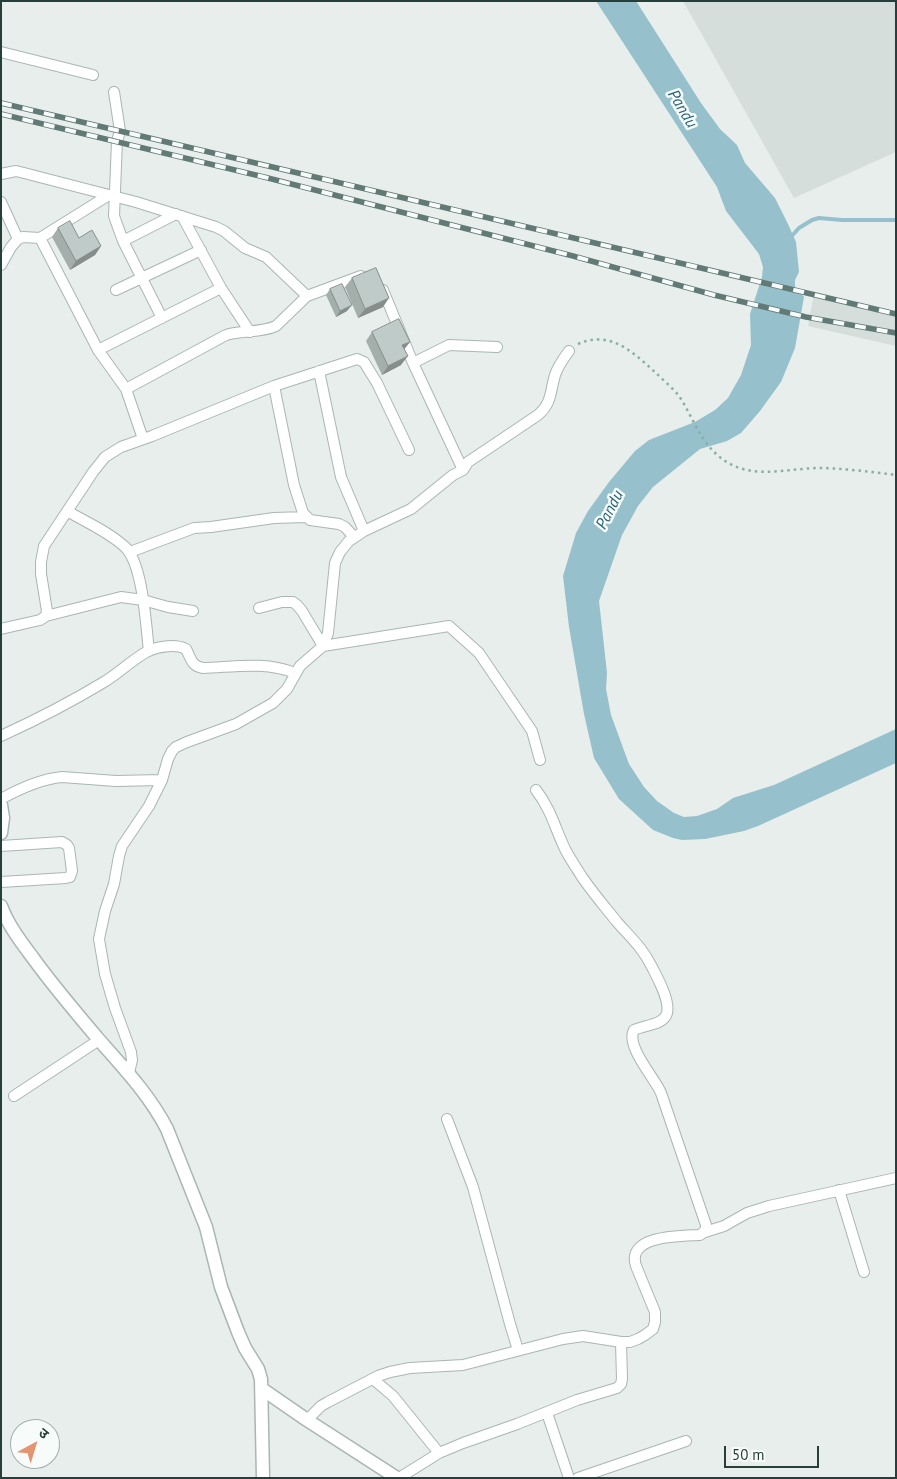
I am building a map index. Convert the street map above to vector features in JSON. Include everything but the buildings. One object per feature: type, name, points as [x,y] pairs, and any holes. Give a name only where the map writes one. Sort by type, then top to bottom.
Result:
[{"type":"street","points":[[1,52],[93,75]]},
{"type":"street","points":[[114,92],[120,131],[117,142],[112,196],[114,216],[141,278],[162,318]]},
{"type":"street","points":[[4,170],[16,171],[112,196],[216,227],[245,248],[266,257],[307,296]]},
{"type":"street","points":[[1,265],[18,239],[23,237],[40,238],[112,196]]},
{"type":"street","points":[[1,202],[18,239]]},
{"type":"street","points":[[124,241],[179,215]]},
{"type":"street","points":[[179,215],[221,288],[250,332]]},
{"type":"street","points":[[40,238],[98,350],[126,389],[143,439]]},
{"type":"street","points":[[116,290],[200,250]]},
{"type":"street","points":[[126,389],[226,335],[236,332],[271,329],[307,296],[377,276],[413,363],[463,470]]},
{"type":"street","points":[[98,350],[221,288]]},
{"type":"street","points":[[413,363],[449,345],[497,347]]},
{"type":"street","points":[[323,646],[328,633],[335,563],[340,552],[354,537],[364,531],[411,510],[453,475],[463,470],[468,462],[544,410],[548,403],[558,367],[569,351]]},
{"type":"street","points":[[46,616],[41,574],[44,546],[93,472],[105,458],[121,447],[274,386],[358,359],[364,362],[377,383],[409,450]]},
{"type":"street","points":[[319,371],[341,477],[364,531]]},
{"type":"street","points":[[274,386],[294,485],[306,517]]},
{"type":"street","points":[[67,511],[112,538],[130,552],[136,567],[143,600],[149,651]]},
{"type":"street","points":[[130,552],[194,528],[274,518],[306,517],[314,521],[331,522],[345,527],[354,537]]},
{"type":"street","points":[[1,629],[121,597],[193,611]]},
{"type":"street","points":[[259,608],[282,602],[292,602],[302,611],[323,646]]},
{"type":"street","points":[[129,1073],[132,1052],[115,1008],[105,974],[100,929],[114,884],[122,846],[149,806],[162,780],[168,759],[176,747],[236,724],[266,707],[287,689],[304,661],[323,646],[448,626],[479,653],[532,731],[540,760]]},
{"type":"street","points":[[1,736],[36,720],[104,682],[149,651],[157,648],[182,647],[186,649],[191,662],[203,668],[262,665],[278,666],[295,673]]},
{"type":"street","points":[[1,800],[25,788],[62,777],[116,781],[162,780]]},
{"type":"street","points":[[536,790],[545,802],[567,852],[581,875],[613,917],[647,956],[664,991],[668,1007],[665,1017],[660,1021],[634,1030],[632,1040],[661,1093],[706,1225],[705,1232]]},
{"type":"street","points":[[1,805],[3,818],[1,833]]},
{"type":"street","points":[[1,846],[62,842],[69,848],[72,872],[66,878],[1,882]]},
{"type":"street","points":[[1,906],[6,927],[19,940],[67,1004],[129,1073],[160,1116],[175,1147],[206,1226],[221,1287],[238,1332],[258,1369],[261,1379],[263,1478]]},
{"type":"street","points":[[14,1096],[99,1040]]},
{"type":"street","points":[[447,1119],[473,1187],[518,1350]]},
{"type":"street","points":[[306,1420],[321,1406],[390,1372],[410,1368],[463,1365],[563,1339],[583,1336],[621,1342],[630,1342],[645,1336],[653,1329],[655,1312],[634,1260],[634,1254],[638,1248],[653,1240],[700,1235],[724,1226],[747,1213],[769,1206],[896,1178]]},
{"type":"street","points":[[840,1190],[864,1272]]},
{"type":"street","points":[[262,1389],[306,1420],[398,1478],[439,1453],[577,1400],[618,1388],[622,1379],[621,1342]]},
{"type":"street","points":[[373,1379],[393,1396],[439,1453]]},
{"type":"street","points":[[547,1413],[569,1478]]},
{"type":"street","points":[[578,1478],[686,1441]]},
{"type":"path","points":[[569,351],[576,345],[593,339],[614,342],[637,356],[677,393],[706,444],[728,464],[742,469],[772,472],[824,468],[896,475]]},
{"type":"shaded area","points":[[683,1],[896,1],[896,152],[794,198]]},
{"type":"shaded area","points":[[814,293],[896,312],[896,346],[808,326]]},
{"type":"water","name":"Pandu","points":[[596,1],[636,1],[701,103],[720,129],[737,145],[745,163],[775,198],[796,242],[799,272],[795,280],[795,287],[804,297],[795,348],[781,382],[760,411],[741,433],[727,441],[700,449],[653,487],[638,506],[622,535],[599,601],[607,673],[606,689],[611,715],[629,764],[644,787],[657,801],[674,813],[684,817],[697,816],[717,809],[733,798],[774,785],[896,729],[896,763],[758,826],[744,831],[705,839],[682,840],[653,830],[619,799],[594,758],[584,714],[569,627],[563,576],[576,533],[588,511],[635,451],[649,440],[695,422],[715,410],[728,398],[741,375],[751,345],[750,314],[762,277],[763,267],[759,254],[726,211],[717,187]]},
{"type":"waterway","points":[[790,238],[799,228],[819,218],[896,220]]},
{"type":"railway","points":[[1,103],[896,314]]},
{"type":"railway","points":[[1,114],[264,177],[573,256],[714,295],[806,317],[896,333]]}]
